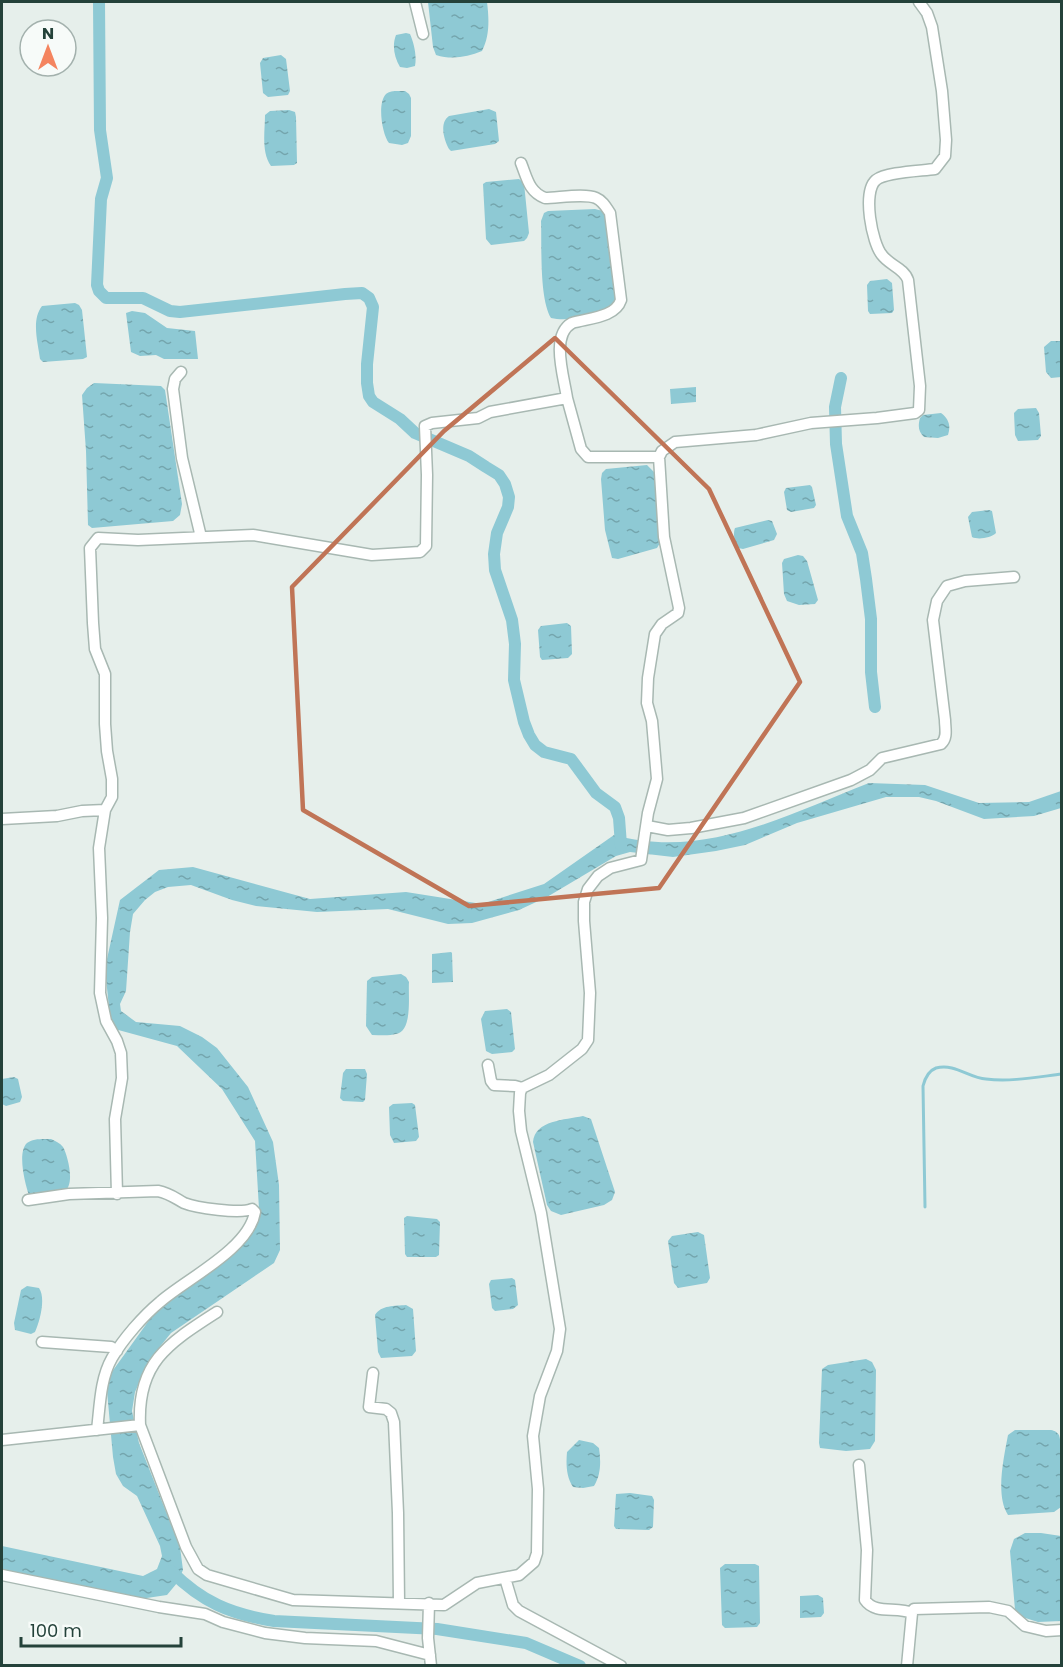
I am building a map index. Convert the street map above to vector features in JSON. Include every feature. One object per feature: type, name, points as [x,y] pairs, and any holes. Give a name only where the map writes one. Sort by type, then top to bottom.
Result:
[{"type":"street","points":[[416,2],[423,34]]},
{"type":"street","points":[[488,1065],[494,1085],[522,1088],[549,1075],[582,1049],[588,1040],[590,1027],[584,902],[588,889],[598,876],[610,868],[640,860],[657,779],[652,721],[647,703],[648,678],[655,634],[662,624],[678,614],[679,608],[664,537],[659,457],[662,451],[675,442],[756,435],[811,423],[877,418],[915,413],[919,410],[920,386],[908,280],[907,276],[884,258],[878,250],[872,230],[870,202],[873,184],[877,180],[886,176],[934,169],[945,156],[942,90],[932,27],[927,13],[919,2]]},
{"type":"street","points":[[521,163],[530,187],[539,196],[597,198],[610,213],[621,300],[619,306],[613,312],[572,322],[561,333],[559,342],[567,398],[581,449],[588,457],[659,457]]},
{"type":"street","points":[[181,372],[175,379],[174,401],[182,458],[201,537]]},
{"type":"street","points":[[117,1194],[115,1119],[122,1078],[121,1053],[106,1021],[100,993],[102,918],[99,849],[105,810],[112,797],[112,779],[105,724],[105,674],[95,649],[90,548],[98,538],[138,540],[264,536],[372,555],[420,552],[426,546],[425,426],[432,423],[478,418],[490,412],[567,398]]},
{"type":"street","points":[[646,830],[691,828],[744,818],[851,780],[870,770],[882,758],[941,744],[945,736],[945,720],[933,620],[936,601],[947,585],[965,581],[1014,578]]},
{"type":"street","points":[[2,819],[105,810]]},
{"type":"street","points":[[217,1312],[170,1343],[154,1363],[147,1374],[137,1426],[186,1547],[198,1569],[207,1575],[293,1600],[399,1603],[429,1607],[444,1605],[477,1584],[519,1575],[534,1562],[537,1553],[538,1489],[533,1436],[540,1396],[557,1351],[560,1329],[541,1214],[521,1131],[519,1111],[522,1088]]},
{"type":"street","points":[[28,1200],[69,1194],[158,1191],[168,1193],[192,1205],[238,1211],[252,1209],[255,1212],[255,1217],[243,1236],[208,1268],[159,1303],[117,1351],[105,1374],[101,1429]]},
{"type":"street","points":[[42,1342],[111,1347],[117,1351]]},
{"type":"street","points":[[373,1373],[369,1407],[386,1409],[392,1413],[394,1422],[399,1603]]},
{"type":"street","points":[[2,1440],[137,1426]]},
{"type":"street","points":[[859,1466],[867,1550],[865,1599],[868,1605],[875,1608],[912,1612],[922,1608],[989,1607],[1008,1611],[1025,1626],[1046,1631],[1062,1630]]},
{"type":"street","points":[[2,1575],[159,1607],[205,1614],[223,1623],[265,1633],[305,1638],[376,1641],[431,1660],[428,1638],[429,1607]]},
{"type":"street","points":[[505,1578],[513,1605],[519,1611],[621,1665]]},
{"type":"street","points":[[907,1665],[912,1612]]},
{"type":"highlighted area","points":[[555,338],[709,489],[800,682],[659,888],[469,906],[303,810],[292,587],[444,431]]},
{"type":"water","points":[[428,2],[487,2],[488,33],[482,51],[459,57],[436,55]]},
{"type":"water","points":[[410,34],[416,58],[415,66],[407,68],[400,67],[394,47],[396,35]]},
{"type":"water","points":[[281,55],[286,59],[290,91],[288,95],[268,97],[263,93],[260,63],[263,58]]},
{"type":"water","points":[[405,91],[411,98],[411,136],[408,143],[402,145],[389,143],[384,133],[382,118],[383,98],[390,92]]},
{"type":"water","points":[[489,109],[496,112],[499,141],[495,144],[451,151],[443,132],[446,119],[449,116]]},
{"type":"water","points":[[270,111],[295,112],[296,117],[297,163],[271,166],[265,148],[265,115]]},
{"type":"water","points":[[519,179],[524,183],[529,233],[527,238],[524,241],[491,245],[486,239],[483,184]]},
{"type":"water","points":[[595,209],[603,211],[608,218],[618,289],[616,307],[575,318],[551,318],[547,309],[542,271],[541,221],[544,213]]},
{"type":"water","points":[[887,279],[892,283],[894,310],[892,313],[870,314],[867,285],[870,281]]},
{"type":"water","points":[[75,303],[82,310],[87,357],[43,362],[40,359],[36,332],[37,318],[42,306]]},
{"type":"water","points":[[132,311],[145,313],[167,328],[195,331],[198,359],[164,359],[156,355],[140,356],[131,352],[126,313]]},
{"type":"water","points":[[1051,341],[1061,341],[1061,377],[1051,378],[1046,372],[1044,347]]},
{"type":"water","points":[[94,383],[161,386],[165,390],[182,504],[180,515],[173,521],[92,528],[88,525],[82,395]]},
{"type":"water","points":[[696,387],[696,402],[671,404],[670,389]]},
{"type":"water","points":[[1036,408],[1039,413],[1041,436],[1038,440],[1018,441],[1015,435],[1014,413],[1018,409]]},
{"type":"water","points":[[941,413],[949,423],[948,435],[938,438],[924,437],[919,428],[920,418],[923,415]]},
{"type":"water","points":[[647,465],[656,474],[660,543],[657,548],[618,559],[612,558],[605,530],[602,473],[606,469]]},
{"type":"water","points":[[810,485],[816,505],[814,508],[791,512],[787,510],[784,492],[786,488]]},
{"type":"water","points":[[992,511],[996,533],[984,538],[972,537],[968,517],[972,512]]},
{"type":"water","points":[[772,521],[777,534],[774,540],[743,549],[738,548],[734,538],[735,528]]},
{"type":"water","points":[[803,556],[807,561],[818,600],[815,604],[799,605],[787,601],[784,594],[782,563],[784,559]]},
{"type":"water","points":[[567,623],[571,626],[572,654],[568,658],[542,660],[538,630],[541,626]]},
{"type":"water","points":[[869,783],[925,785],[979,803],[1029,802],[1061,791],[1061,808],[1034,816],[984,819],[919,797],[886,797],[797,823],[745,845],[673,857],[630,852],[616,856],[547,897],[519,910],[472,923],[448,924],[388,909],[317,912],[256,906],[191,885],[168,887],[155,892],[145,900],[133,914],[126,991],[120,1004],[121,1011],[136,1022],[180,1026],[202,1037],[217,1048],[248,1087],[273,1142],[279,1185],[280,1250],[274,1263],[171,1333],[150,1359],[135,1392],[132,1411],[139,1443],[180,1547],[183,1570],[177,1583],[167,1595],[140,1599],[2,1573],[2,1546],[143,1576],[157,1569],[162,1556],[160,1546],[137,1496],[123,1486],[116,1474],[106,1380],[155,1312],[243,1245],[259,1209],[255,1141],[222,1089],[177,1046],[111,1028],[105,968],[120,900],[159,870],[193,867],[310,899],[406,892],[482,904],[544,884],[614,835],[648,841],[681,842],[713,838],[776,820]]},
{"type":"water","points":[[451,952],[453,982],[432,983],[432,954]]},
{"type":"water","points":[[401,974],[409,982],[409,1012],[405,1027],[396,1034],[372,1035],[366,1026],[367,981],[372,977]]},
{"type":"water","points":[[507,1009],[511,1012],[515,1049],[512,1052],[492,1054],[486,1051],[481,1019],[485,1011]]},
{"type":"water","points":[[346,1069],[365,1069],[367,1074],[363,1102],[343,1101],[340,1098],[343,1073]]},
{"type":"water","points":[[14,1077],[18,1079],[22,1097],[20,1102],[6,1106],[2,1104],[2,1079]]},
{"type":"water","points":[[412,1103],[415,1105],[419,1137],[416,1141],[394,1143],[390,1135],[389,1107],[393,1104]]},
{"type":"water","points":[[583,1116],[591,1119],[615,1192],[612,1200],[604,1205],[561,1215],[551,1211],[547,1205],[533,1142],[539,1129],[545,1125]]},
{"type":"water","points":[[51,1139],[60,1144],[65,1151],[70,1171],[69,1184],[63,1192],[29,1195],[22,1161],[24,1147],[32,1140]]},
{"type":"water","points":[[407,1216],[437,1219],[440,1222],[439,1255],[436,1257],[407,1257],[404,1218]]},
{"type":"water","points":[[698,1232],[704,1235],[710,1278],[707,1283],[678,1288],[674,1283],[668,1241],[672,1236]]},
{"type":"water","points":[[512,1278],[515,1280],[518,1305],[513,1309],[495,1311],[492,1308],[489,1284],[491,1280]]},
{"type":"water","points":[[27,1286],[39,1288],[42,1298],[39,1322],[35,1332],[31,1334],[15,1330],[14,1323],[21,1290]]},
{"type":"water","points":[[406,1305],[413,1309],[416,1351],[412,1356],[381,1358],[378,1352],[375,1315],[385,1308]]},
{"type":"water","points":[[866,1359],[872,1362],[876,1370],[875,1441],[870,1449],[846,1451],[820,1448],[822,1369],[828,1365]]},
{"type":"water","points":[[1015,1430],[1051,1430],[1059,1435],[1062,1459],[1061,1507],[1054,1512],[1008,1515],[1004,1507],[1001,1487],[1004,1454],[1008,1435]]},
{"type":"water","points":[[579,1440],[593,1443],[599,1448],[600,1468],[594,1486],[573,1487],[569,1479],[567,1452]]},
{"type":"water","points":[[616,1494],[652,1496],[654,1500],[653,1527],[649,1530],[616,1529],[614,1526]]},
{"type":"water","points":[[1025,1533],[1061,1536],[1061,1621],[1038,1622],[1019,1616],[1015,1610],[1010,1551],[1014,1539]]},
{"type":"water","points":[[725,1564],[759,1566],[760,1623],[757,1627],[725,1628],[722,1625],[720,1568]]},
{"type":"water","points":[[818,1595],[823,1598],[824,1613],[821,1617],[800,1618],[800,1596]]},
{"type":"waterway","points":[[99,2],[100,130],[107,178],[101,199],[97,285],[99,291],[106,298],[143,298],[170,311],[180,312],[345,294],[362,293],[369,298],[373,307],[367,383],[369,396],[373,402],[400,419],[415,433],[469,456],[499,475],[505,484],[509,497],[508,507],[497,533],[494,554],[495,570],[512,620],[515,644],[514,680],[524,722],[535,745],[544,752],[571,759],[596,793],[615,807],[619,818],[621,845]]},
{"type":"waterway","points":[[841,378],[835,407],[836,444],[847,516],[862,553],[866,579],[871,619],[871,672],[875,707]]},
{"type":"waterway","points":[[925,1207],[923,1086],[931,1071],[936,1068],[949,1067],[980,1078],[995,1080],[1062,1074]]},
{"type":"waterway","points":[[171,1571],[206,1599],[244,1615],[274,1621],[437,1629],[526,1643],[580,1666]]}]
